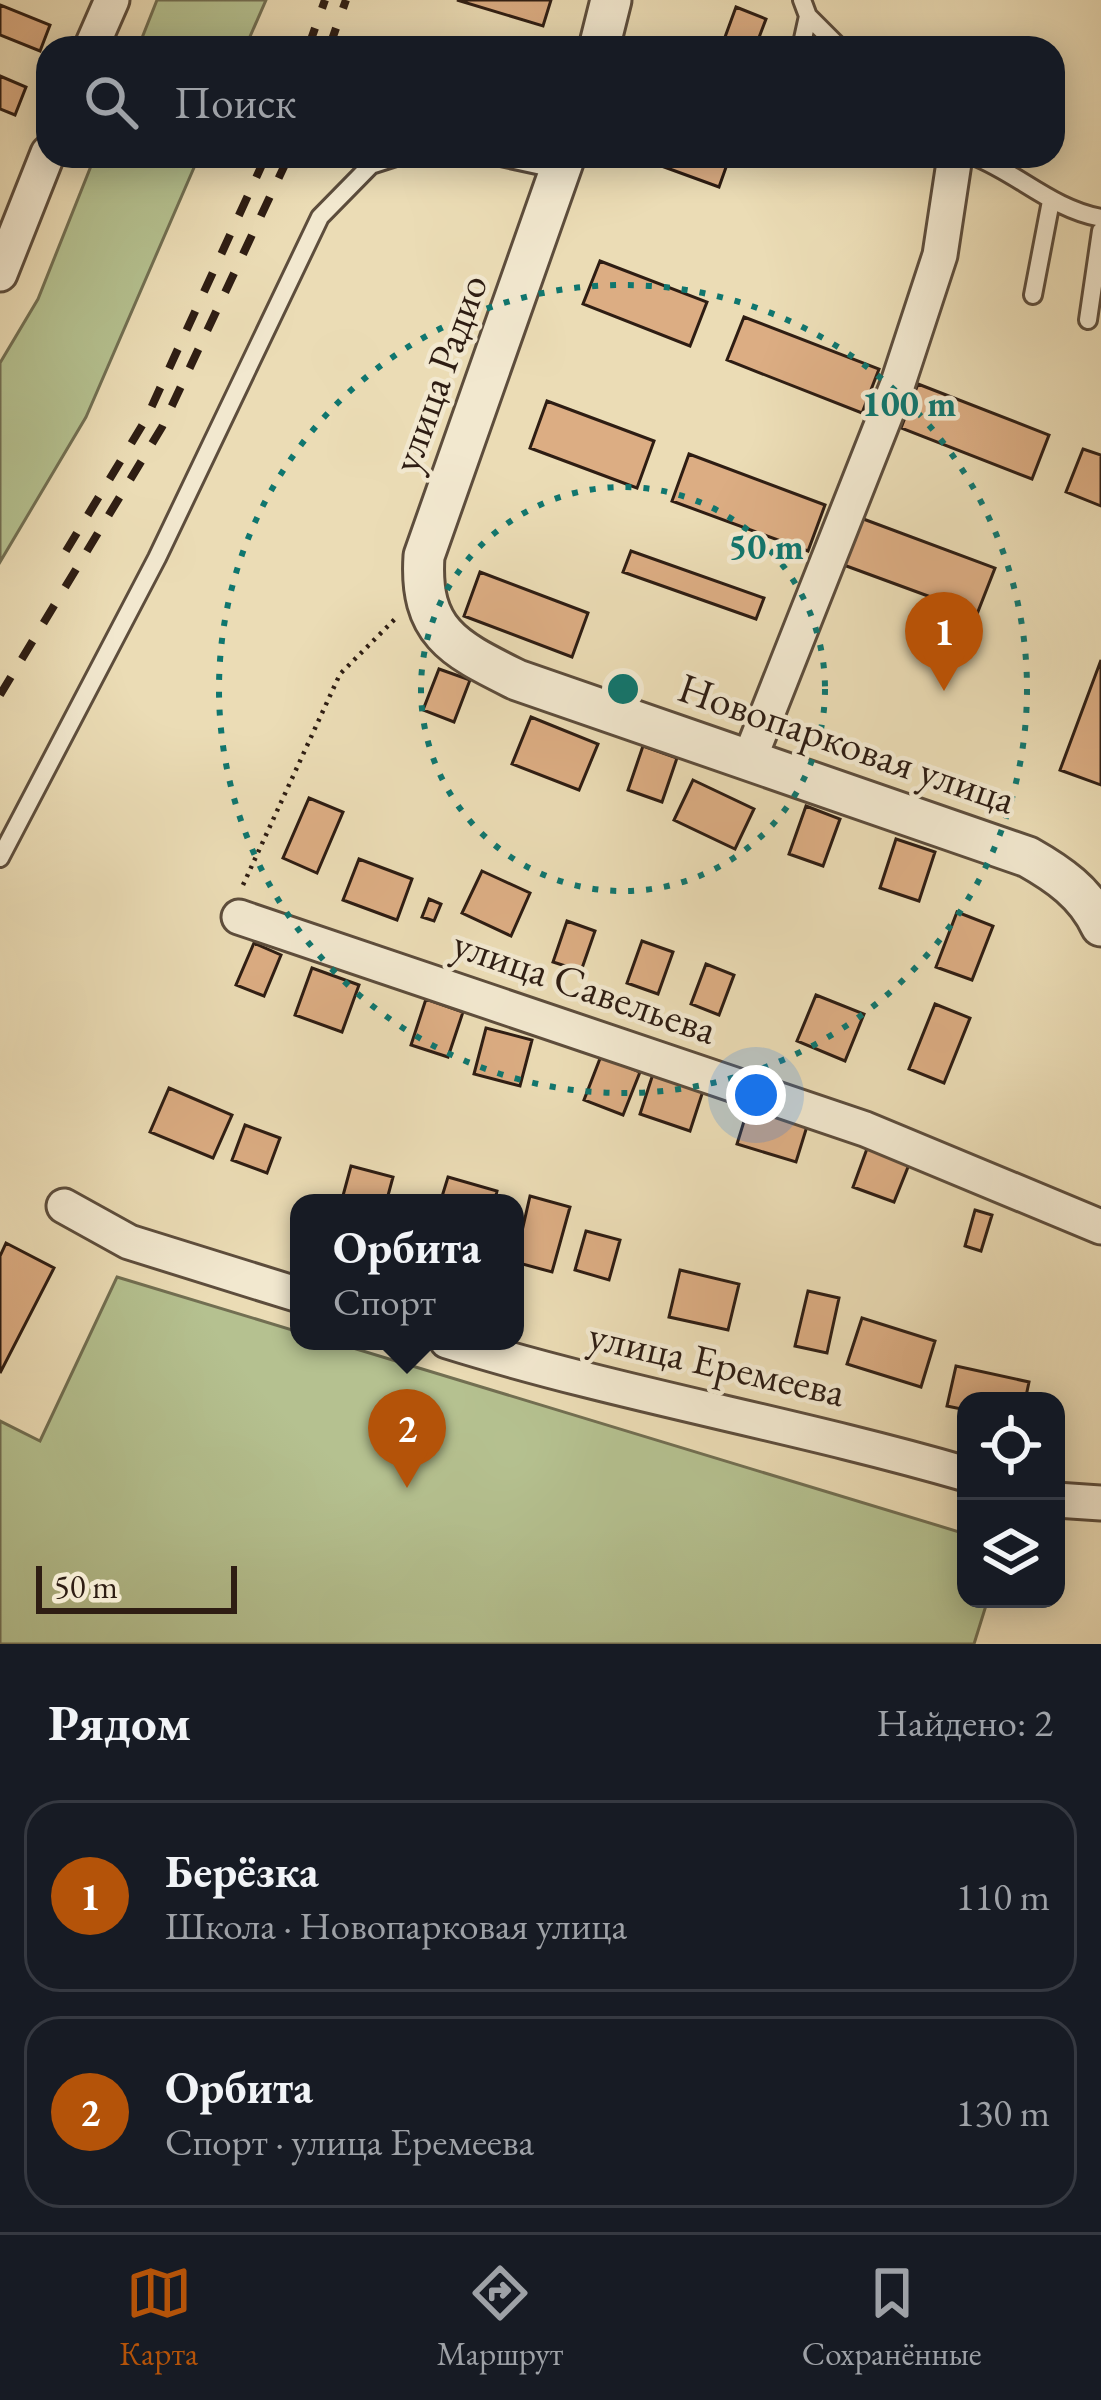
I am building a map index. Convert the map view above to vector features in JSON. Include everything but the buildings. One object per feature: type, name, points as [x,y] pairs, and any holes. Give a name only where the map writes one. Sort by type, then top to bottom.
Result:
[{"type":"street","points":[[96,36],[112,0]]},
{"type":"street","points":[[602,36],[611,0]]},
{"type":"street","points":[[0,274],[42,168]]},
{"type":"street","name":"улица Радио","points":[[428,608],[424,556],[561,168]]},
{"type":"street","points":[[748,760],[897,386],[940,256],[953,168]]},
{"type":"street","name":"Новопарковая улица","points":[[428,608],[458,650],[517,680],[1028,856],[1058,874],[1097,917]]},
{"type":"street","name":"улица Савельева","points":[[241,901],[865,1129],[1101,1227]]},
{"type":"street","points":[[64,1206],[129,1242],[290,1292]]},
{"type":"street","name":"улица Еремеева","points":[[476,1350],[817,1431],[957,1471]]},
{"type":"street","points":[[1065,1501],[1101,1503]]},
{"type":"lane","points":[[805,8],[830,36]]},
{"type":"lane","points":[[0,858],[157,558],[320,217],[368,168]]},
{"type":"lane","points":[[1003,168],[1051,201],[1101,218]]},
{"type":"lane","points":[[1033,295],[1051,201]]},
{"type":"lane","points":[[1088,320],[1101,231]]},
{"type":"path","points":[[241,901],[340,674],[428,608]]},
{"type":"green space","points":[[157,0],[266,0],[250,36],[143,36]]},
{"type":"green space","points":[[90,168],[194,168],[86,417],[0,562],[0,363],[38,299]]},
{"type":"green space","points":[[117,1277],[290,1329],[290,1350],[360,1350],[957,1531],[957,1608],[985,1608],[974,1644],[0,1644],[0,1421],[40,1441]]},
{"type":"railway","points":[[312,36],[325,0]]},
{"type":"railway","points":[[333,36],[346,0]]},
{"type":"railway","points":[[66,551],[146,419],[261,168]]},
{"type":"railway","points":[[0,695],[162,427],[283,168]]},
{"type":"place","name":"Берёзка","points":[[944,691]]},
{"type":"place","name":"Орбита","points":[[407,1488]]}]
